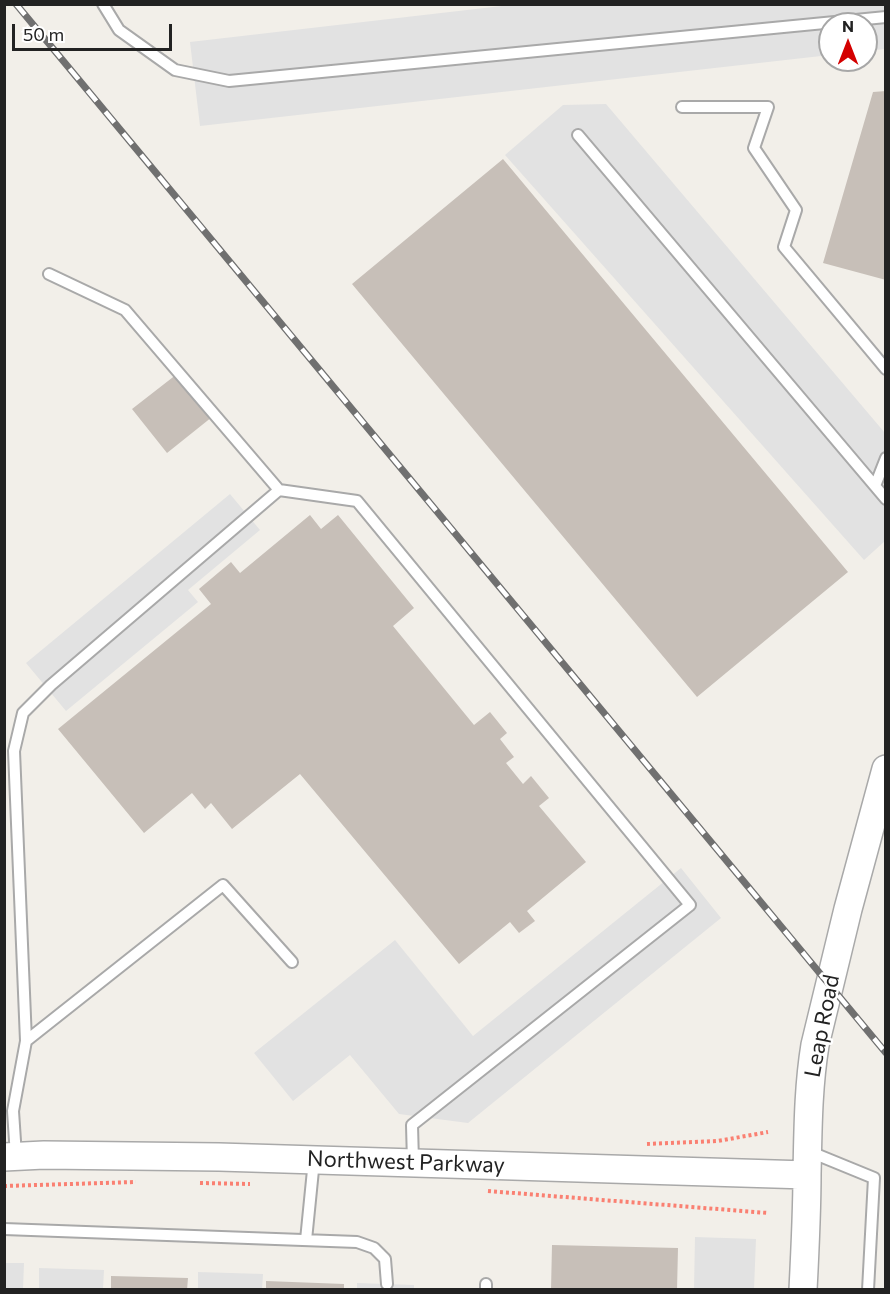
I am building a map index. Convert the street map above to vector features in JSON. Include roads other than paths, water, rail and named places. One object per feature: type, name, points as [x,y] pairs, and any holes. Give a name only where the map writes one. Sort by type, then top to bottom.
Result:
[{"type":"street","name":"Leap Road","points":[[803,1290],[809,1093],[815,1045],[885,769]]},
{"type":"street","name":"Northwest Parkway","points":[[10,1157],[79,1155],[413,1162],[808,1163]]},
{"type":"lane","points":[[103,4],[119,30],[175,70],[229,81],[885,17]]},
{"type":"lane","points":[[682,107],[768,107],[754,148],[796,210],[784,247],[885,369]]},
{"type":"lane","points":[[579,135],[885,499]]},
{"type":"lane","points":[[49,274],[125,310],[279,490],[357,501],[690,905],[412,1125],[413,1162]]},
{"type":"lane","points":[[875,486],[885,458]]},
{"type":"lane","points":[[10,1157],[13,1111],[26,1041],[14,750],[23,713],[51,685],[279,490]]},
{"type":"lane","points":[[26,1041],[224,885],[292,962]]},
{"type":"lane","points":[[306,1240],[314,1159]]},
{"type":"lane","points":[[808,1163],[874,1178],[868,1290]]},
{"type":"lane","points":[[4,1229],[357,1242],[374,1248],[385,1259],[387,1284]]},
{"type":"railway","points":[[16,4],[886,1053]]}]
